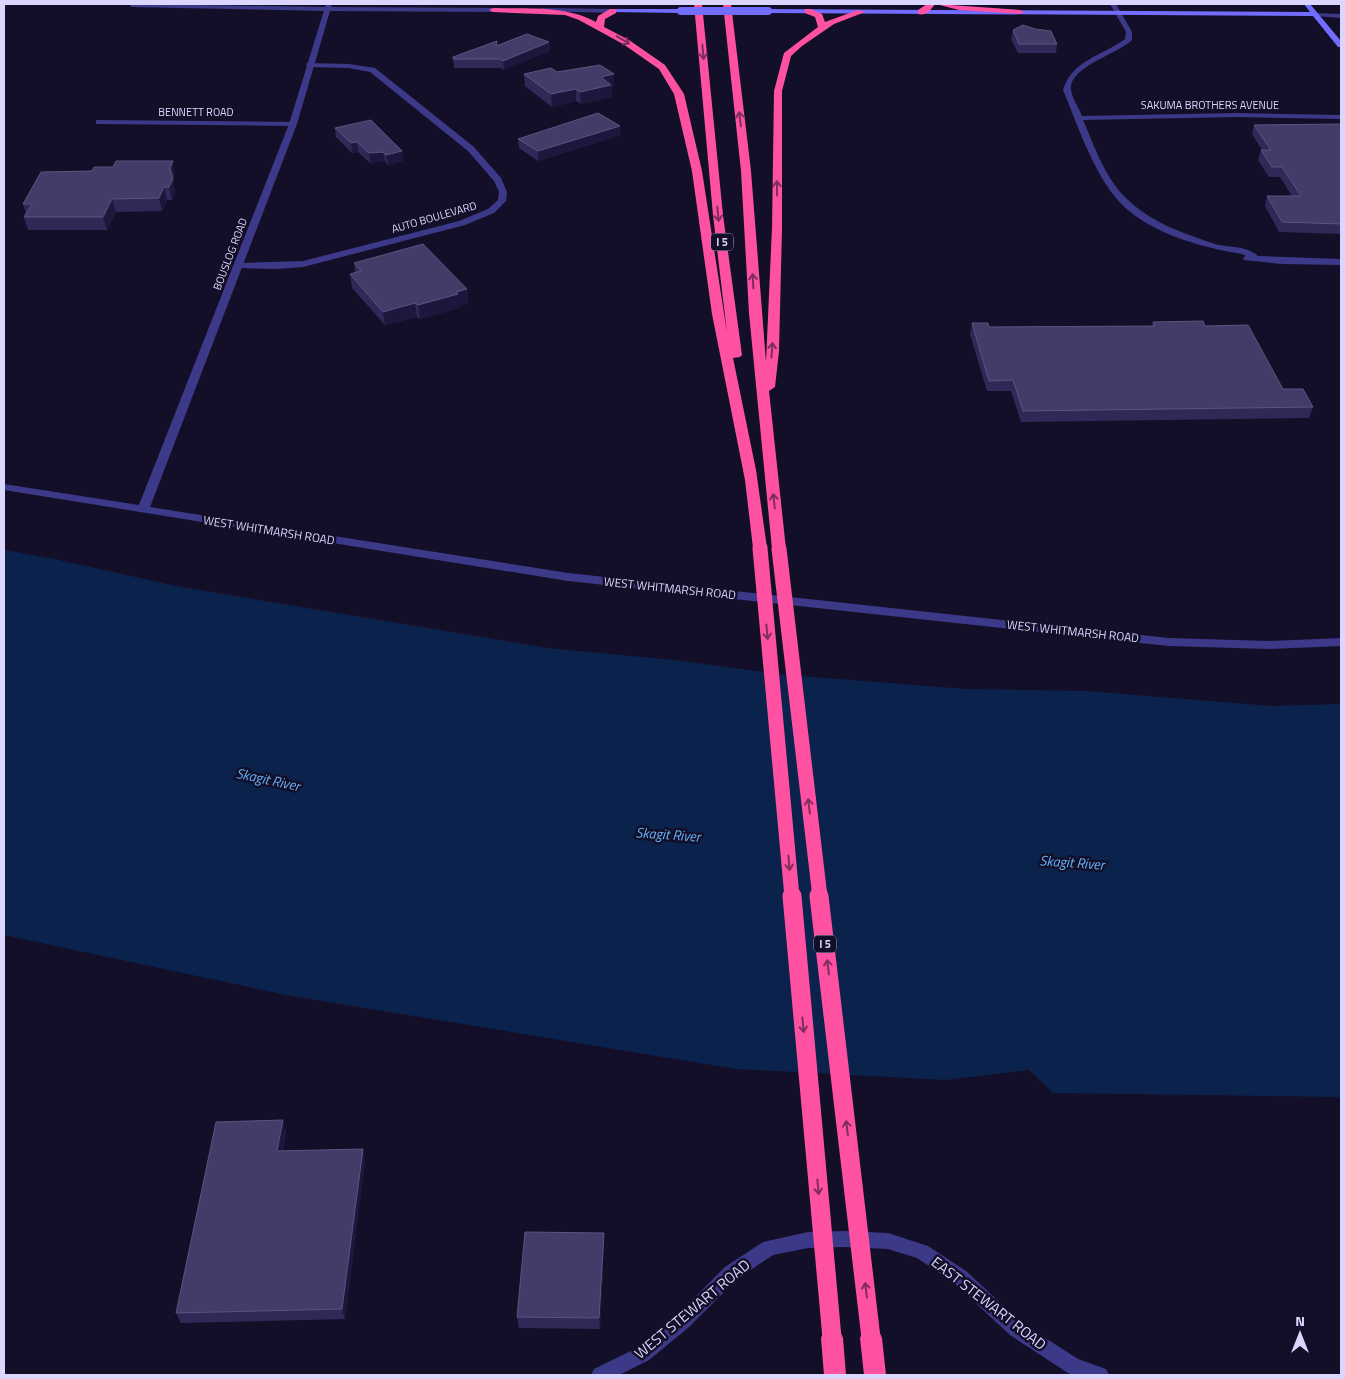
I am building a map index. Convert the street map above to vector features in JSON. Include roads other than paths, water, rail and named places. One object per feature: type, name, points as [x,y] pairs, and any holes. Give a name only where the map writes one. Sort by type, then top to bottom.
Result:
[{"type":"highway","points":[[563,10],[580,4]]},
{"type":"highway","points":[[594,4],[600,9],[613,11]]},
{"type":"highway","name":"I 5","points":[[698,4],[718,215],[760,548],[835,1375]]},
{"type":"highway","name":"I 5","points":[[727,4],[746,171],[755,314],[779,549],[875,1375]]},
{"type":"highway","points":[[921,12],[931,4]]},
{"type":"highway","points":[[940,4],[959,8],[1020,12]]},
{"type":"highway","points":[[493,10],[572,14],[626,42],[662,67],[679,94],[697,171],[718,314],[751,480]]},
{"type":"highway","points":[[600,27],[601,18],[613,11]]},
{"type":"highway","points":[[808,11],[819,16],[822,28]]},
{"type":"highway","points":[[765,416],[774,332],[779,136],[778,91],[787,55],[799,44],[836,19],[860,12]]},
{"type":"main road","points":[[1306,4],[1341,45]]},
{"type":"main road","points":[[613,11],[1315,14]]},
{"type":"street","points":[[1113,4],[1129,32],[1128,40],[1077,70],[1068,84],[1068,90],[1079,118],[1118,195],[1130,207],[1154,223],[1173,232],[1227,249],[1232,254],[1245,258],[1280,261],[1341,262]]},
{"type":"street","points":[[133,6],[328,6],[613,11]]},
{"type":"street","name":"BOUSLOG ROAD","points":[[143,510],[240,266],[293,124],[328,6]]},
{"type":"street","points":[[1315,14],[1341,16]]},
{"type":"street","name":"AUTO BOULEVARD","points":[[240,266],[303,264],[462,223],[491,211],[502,201],[503,192],[498,180],[471,149],[372,70],[349,66],[310,65]]},
{"type":"street","name":"SAKUMA BROTHERS AVENUE","points":[[1079,118],[1237,115],[1341,117]]},
{"type":"street","name":"BENNETT ROAD","points":[[99,122],[293,124]]},
{"type":"street","name":"WEST WHITMARSH ROAD","points":[[4,487],[578,578],[1169,642],[1267,646],[1341,642]]},
{"type":"street","name":"WEST STEWART ROAD","points":[[600,1375],[643,1354],[683,1321],[731,1273],[769,1248],[808,1240],[844,1239]]},
{"type":"street","name":"EAST STEWART ROAD","points":[[844,1239],[888,1241],[922,1252],[960,1277],[1016,1329],[1074,1367],[1100,1375]]},
{"type":"water","name":"Skagit River","points":[[4,550],[181,587],[547,648],[674,660],[787,675],[966,689],[1086,691],[1272,706],[1341,704],[1341,1097],[1053,1093],[1029,1070],[946,1080],[736,1069],[286,995],[4,935]]}]
